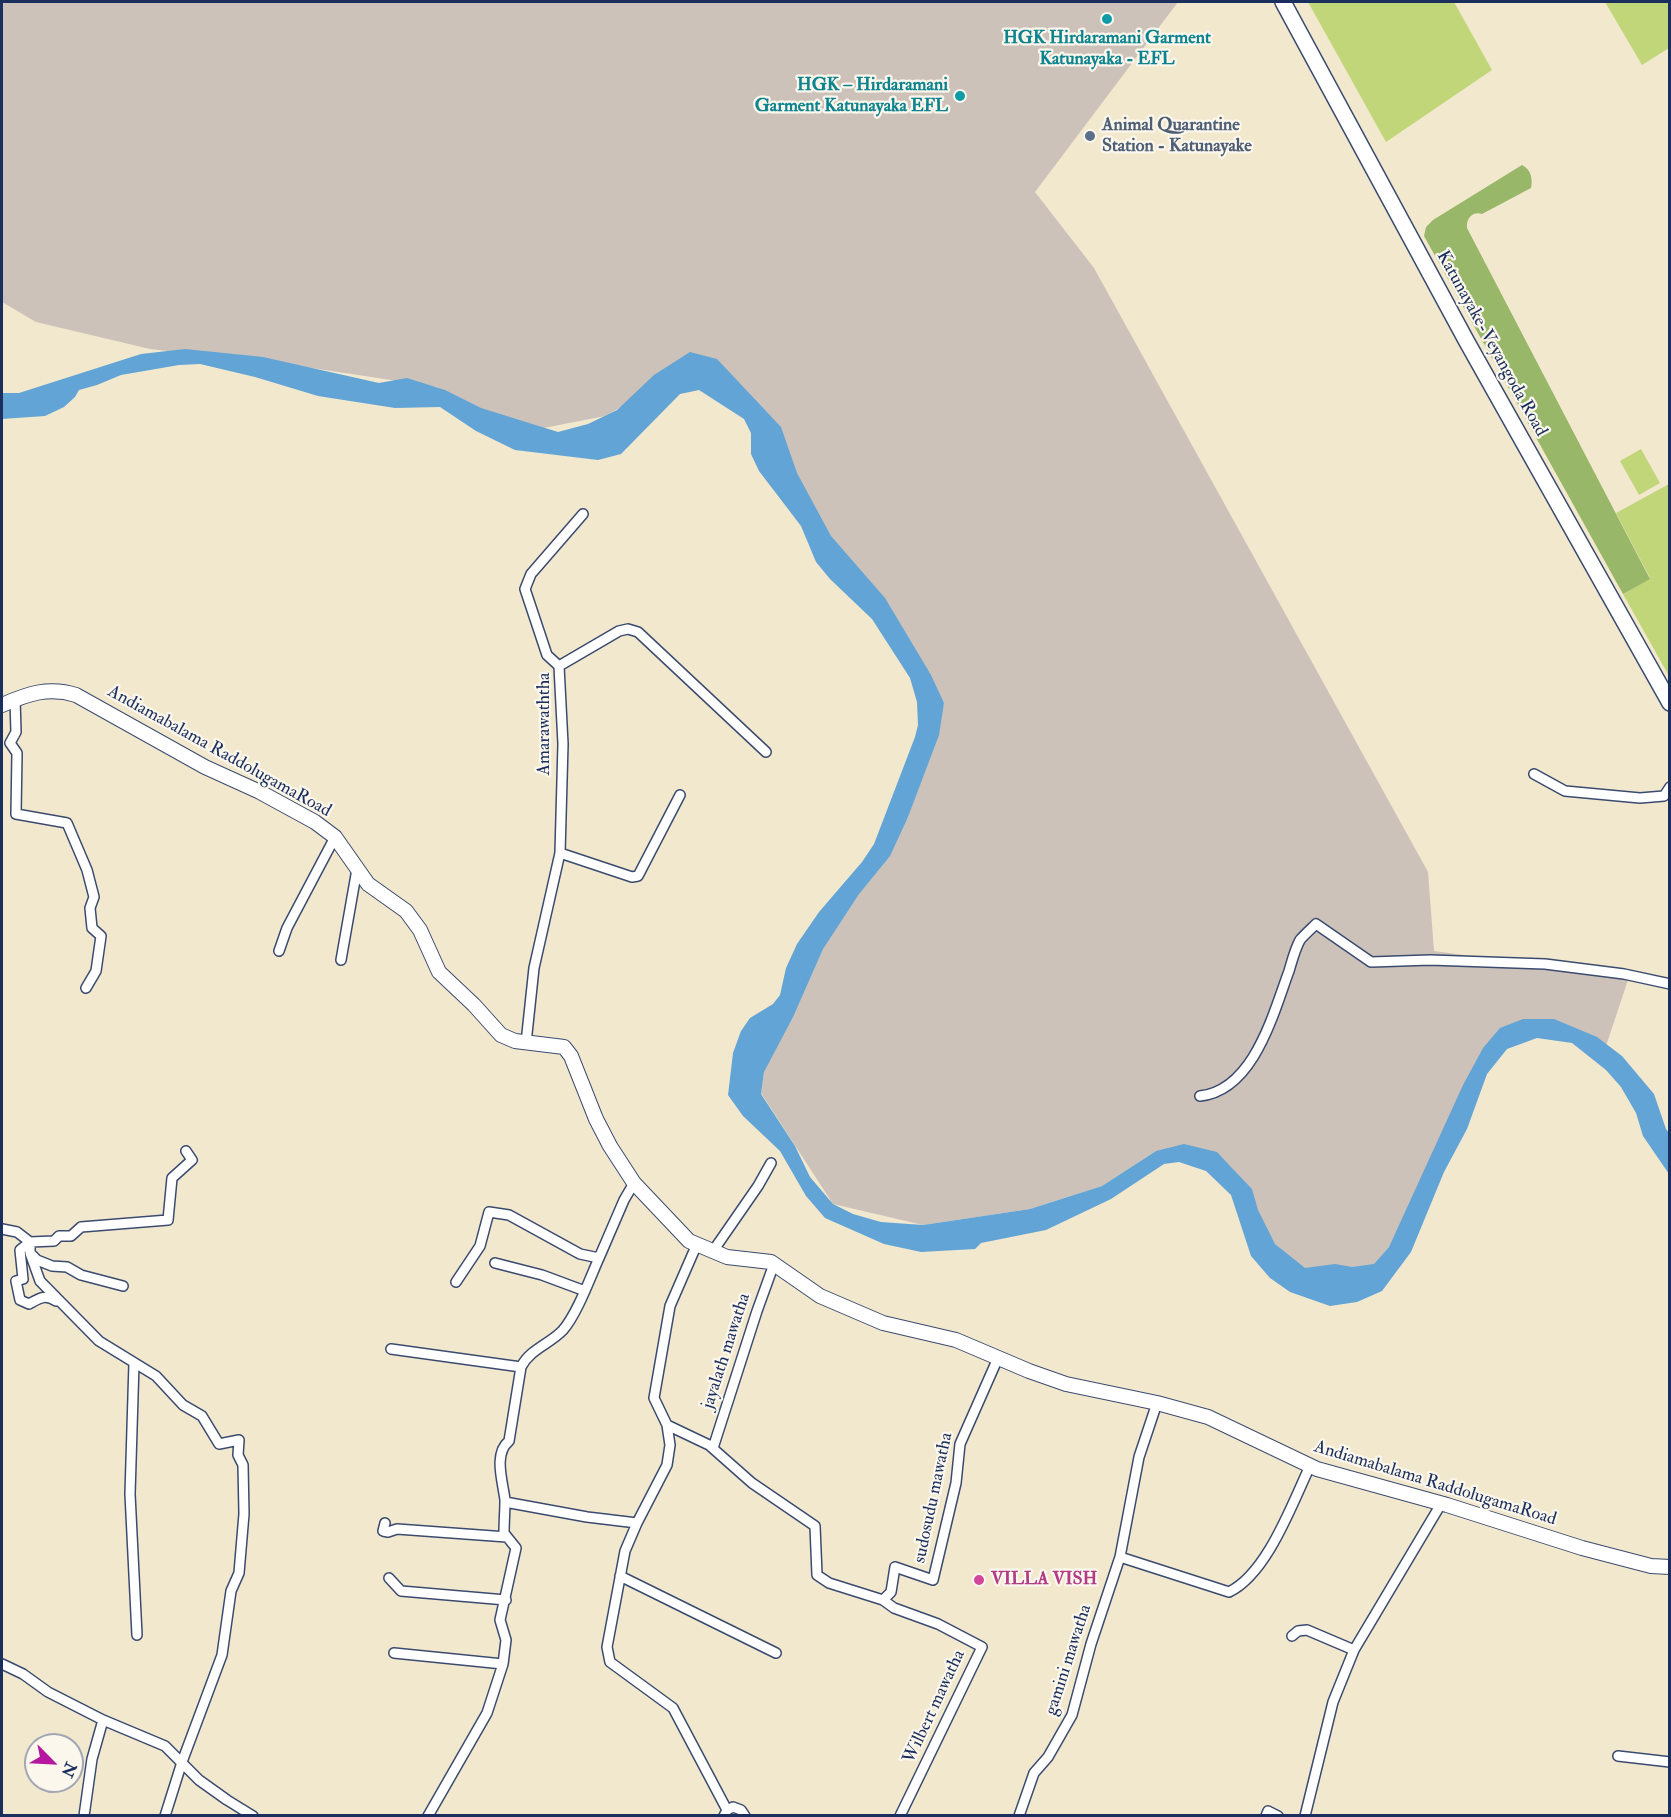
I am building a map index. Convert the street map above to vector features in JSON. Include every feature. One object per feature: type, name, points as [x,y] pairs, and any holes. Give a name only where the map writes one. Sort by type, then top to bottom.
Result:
[{"type":"main road","name":"Katunayake-Veyangoda Road","points":[[1283,2],[1467,342],[1670,703]]},
{"type":"street","points":[[559,666],[547,655],[525,589],[531,574],[583,514]]},
{"type":"street","name":"Amarawaththa","points":[[526,1043],[534,968],[560,853],[563,744],[559,666],[619,631],[628,628],[638,632],[766,752]]},
{"type":"street","name":"Andiamabalama RaddolugamaRoad","points":[[2,705],[39,691],[60,690],[76,694],[205,766],[306,817],[335,837],[368,884],[406,911],[420,930],[439,972],[501,1035],[526,1043],[564,1047],[571,1056],[605,1137],[634,1183],[689,1241],[727,1257],[771,1262],[820,1296],[883,1323],[956,1340],[1066,1384],[1157,1402],[1208,1417],[1310,1466],[1582,1548],[1651,1566],[1670,1567]]},
{"type":"street","points":[[15,699],[16,732],[10,743],[17,753],[16,814],[67,823],[87,870],[94,897],[90,908],[92,928],[101,936],[96,971],[86,988]]},
{"type":"street","points":[[1534,774],[1566,791],[1640,798],[1664,796],[1670,787]]},
{"type":"street","points":[[560,853],[632,877],[638,876],[680,795]]},
{"type":"street","points":[[279,951],[288,928],[335,837]]},
{"type":"street","points":[[341,960],[357,869]]},
{"type":"street","points":[[1200,1096],[1214,1095],[1235,1082],[1247,1066],[1267,1029],[1299,942],[1316,924],[1371,962],[1430,960],[1545,964],[1624,974],[1670,984]]},
{"type":"street","points":[[2,1229],[16,1232],[30,1242],[40,1243],[54,1241],[59,1236],[71,1236],[81,1227],[168,1220],[172,1178],[192,1160],[186,1151]]},
{"type":"street","points":[[713,1251],[758,1186],[771,1163]]},
{"type":"street","points":[[428,1815],[487,1713],[503,1664],[506,1640],[500,1620],[516,1548],[504,1533],[505,1502],[500,1462],[503,1446],[509,1441],[521,1367],[526,1357],[563,1329],[585,1291],[624,1200],[634,1183]]},
{"type":"street","points":[[456,1282],[480,1246],[489,1212],[509,1215],[580,1254],[599,1258]]},
{"type":"street","points":[[30,1242],[30,1253],[40,1281],[99,1341],[156,1376],[183,1405],[202,1416],[219,1444],[239,1440],[238,1455],[243,1465],[244,1514],[239,1574],[231,1591],[222,1655],[165,1815]]},
{"type":"street","points":[[30,1242],[20,1250],[23,1279],[16,1281],[20,1300],[29,1304],[44,1296],[69,1309]]},
{"type":"street","points":[[698,1244],[670,1306],[654,1398],[667,1425],[670,1445],[667,1466],[625,1551],[607,1647],[610,1662],[673,1708],[726,1813],[733,1807],[741,1810],[745,1815]]},
{"type":"street","points":[[30,1253],[37,1260],[52,1266],[67,1267],[81,1275],[123,1286]]},
{"type":"street","points":[[495,1263],[542,1275],[585,1291]]},
{"type":"street","name":"jayalath mawatha","points":[[713,1448],[774,1264]]},
{"type":"street","points":[[391,1349],[521,1367]]},
{"type":"street","name":"sudosudu mawatha","points":[[883,1600],[891,1592],[895,1567],[933,1580],[956,1483],[960,1444],[998,1358]]},
{"type":"street","points":[[134,1363],[130,1494],[137,1635]]},
{"type":"street","name":"gamini mawatha","points":[[1019,1815],[1034,1773],[1048,1757],[1072,1715],[1090,1644],[1120,1557],[1139,1457],[1157,1402]]},
{"type":"street","points":[[667,1425],[713,1448],[752,1483],[815,1526],[817,1575],[829,1583],[883,1600]]},
{"type":"street","points":[[1120,1557],[1229,1592],[1241,1587],[1269,1552],[1310,1466]]},
{"type":"street","points":[[505,1502],[587,1517],[637,1523]]},
{"type":"street","points":[[1305,1815],[1333,1702],[1354,1650],[1441,1504]]},
{"type":"street","points":[[385,1523],[383,1531],[388,1532],[397,1529],[507,1537]]},
{"type":"street","points":[[620,1576],[776,1653]]},
{"type":"street","points":[[389,1578],[401,1591],[506,1600]]},
{"type":"street","name":"Wilbert mawatha","points":[[883,1600],[894,1608],[938,1624],[982,1647],[900,1815]]},
{"type":"street","points":[[1292,1636],[1298,1631],[1307,1630],[1354,1650]]},
{"type":"street","points":[[394,1653],[503,1664]]},
{"type":"street","points":[[2,1664],[23,1674],[48,1692],[103,1720],[165,1746],[199,1780],[253,1815]]},
{"type":"street","points":[[84,1815],[92,1759],[103,1720]]},
{"type":"street","points":[[1618,1756],[1670,1762]]},
{"type":"street","points":[[1266,1815],[1268,1811],[1278,1815]]},
{"type":"shaded area","points":[[2,2],[1178,2],[1035,192],[1094,268],[1428,872],[1434,951],[1629,977],[1603,1055],[1578,1035],[1500,1028],[1389,1247],[1365,1275],[1317,1280],[1275,1244],[1231,1167],[1156,1151],[1102,1186],[1030,1209],[923,1225],[833,1204],[761,1093],[771,1025],[908,817],[944,703],[815,531],[748,405],[698,363],[605,416],[518,433],[437,387],[312,368],[150,349],[36,322],[2,302]]},
{"type":"green space","points":[[1308,2],[1454,2],[1492,70],[1386,142]]},
{"type":"green space","points":[[1605,2],[1669,2],[1669,48],[1642,65]]},
{"type":"green space","points":[[1522,165],[1531,175],[1531,188],[1482,214],[1473,214],[1469,218],[1467,228],[1650,579],[1623,594],[1424,236],[1426,227],[1433,220]]},
{"type":"green space","points":[[1641,449],[1660,483],[1639,495],[1620,461]]},
{"type":"green space","points":[[1669,484],[1669,676],[1623,594],[1650,578],[1616,513]]},
{"type":"water","points":[[185,349],[263,357],[379,383],[407,378],[445,390],[481,408],[558,432],[588,424],[617,410],[654,375],[690,352],[717,359],[781,427],[797,473],[831,536],[885,598],[931,675],[944,703],[939,735],[908,817],[890,856],[859,894],[823,949],[793,1017],[764,1072],[761,1094],[795,1146],[810,1177],[833,1204],[853,1214],[881,1222],[923,1225],[1030,1209],[1102,1186],[1156,1151],[1184,1144],[1217,1152],[1252,1189],[1258,1210],[1275,1244],[1305,1268],[1335,1264],[1352,1267],[1374,1264],[1389,1247],[1463,1085],[1483,1048],[1500,1028],[1523,1019],[1554,1019],[1597,1037],[1622,1056],[1654,1094],[1669,1133],[1669,1174],[1643,1136],[1636,1113],[1621,1087],[1606,1070],[1572,1043],[1537,1038],[1507,1049],[1487,1074],[1467,1129],[1444,1172],[1411,1252],[1382,1291],[1357,1302],[1330,1306],[1290,1292],[1270,1278],[1251,1256],[1231,1195],[1206,1171],[1179,1162],[1164,1164],[1111,1199],[1046,1230],[981,1243],[975,1249],[921,1252],[884,1244],[825,1218],[806,1196],[780,1151],[743,1116],[728,1095],[733,1053],[741,1031],[750,1018],[773,1004],[780,995],[786,968],[797,944],[819,912],[862,862],[874,844],[915,737],[918,725],[917,702],[910,678],[872,619],[830,579],[816,562],[801,526],[759,471],[751,454],[751,433],[744,419],[699,390],[680,394],[621,454],[598,460],[515,450],[476,431],[440,407],[395,408],[318,396],[255,377],[200,364],[179,365],[121,375],[79,390],[64,407],[45,416],[2,419],[2,393],[19,393],[141,354]]},
{"type":"place","name":"HGK Hirdaramani Garment Katunayaka - EFL","points":[[1107,19]]},
{"type":"place","name":"HGK – Hirdaramani Garment Katunayaka EFL","points":[[960,96]]},
{"type":"place","name":"Animal Quarantine Station - Katunayake","points":[[1090,136]]},
{"type":"place","name":"VILLA VISH","points":[[979,1580]]}]
